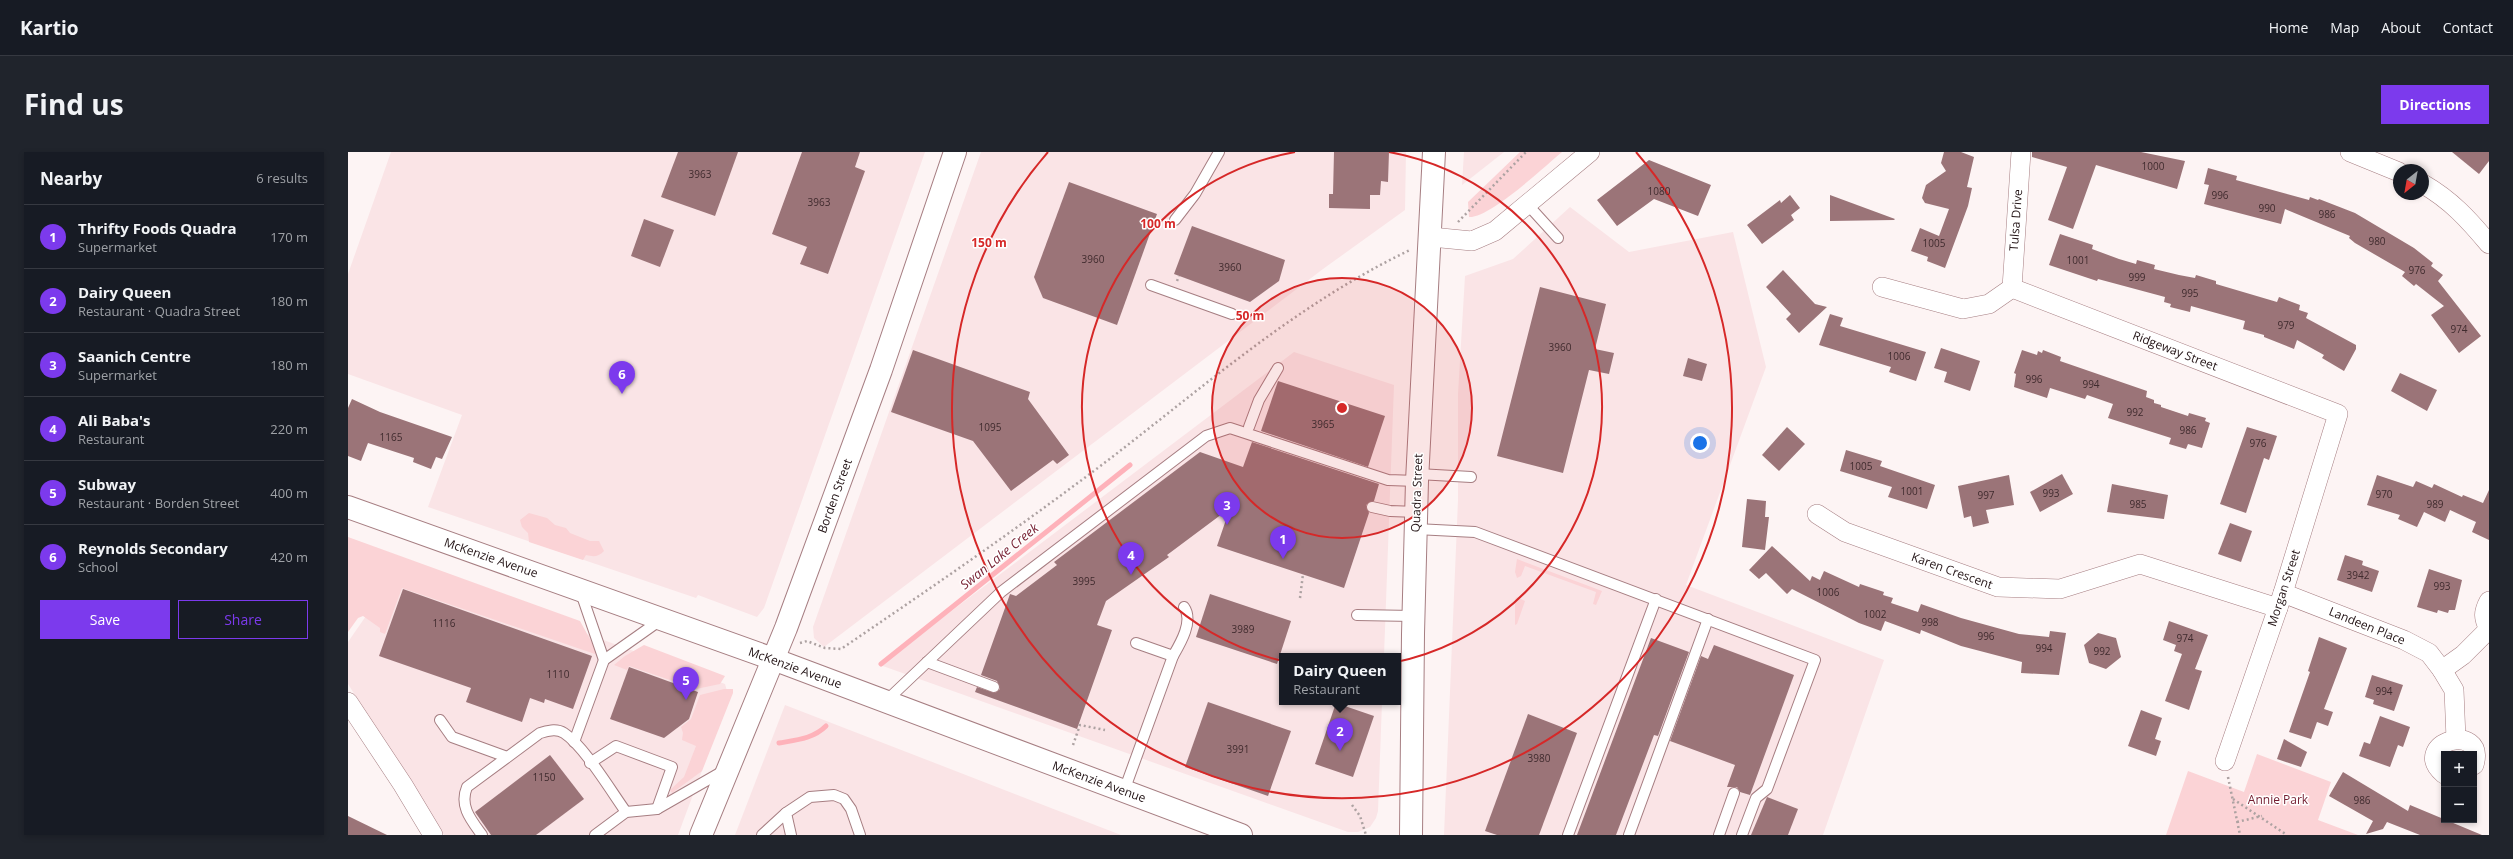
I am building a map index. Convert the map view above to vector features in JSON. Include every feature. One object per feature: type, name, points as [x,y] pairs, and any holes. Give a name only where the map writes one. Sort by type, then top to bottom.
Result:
[{"type":"main road","name":"Borden Street","points":[[701,835],[773,659],[882,370],[955,152]]},
{"type":"main road","name":"Quadra Street","points":[[1411,835],[1413,616],[1418,478],[1423,242],[1434,152]]},
{"type":"main road","name":"McKenzie Avenue","points":[[348,507],[773,659],[1124,791],[1213,830],[1241,835]]},
{"type":"street","points":[[1423,242],[1472,242],[1495,231],[1590,152]]},
{"type":"street","name":"Tulsa Drive","points":[[2012,288],[2021,152]]},
{"type":"street","points":[[2350,152],[2393,170]]},
{"type":"street","points":[[2429,187],[2442,195],[2466,216],[2489,244]]},
{"type":"street","points":[[1882,287],[1963,309],[1989,304],[2012,288]]},
{"type":"street","name":"Ridgeway Street","points":[[2012,288],[2338,414]]},
{"type":"street","name":"Morgan Street","points":[[2225,761],[2280,601],[2338,414]]},
{"type":"street","name":"Karen Crescent","points":[[1817,514],[1845,532],[1998,587],[2060,589],[2140,564],[2280,601]]},
{"type":"street","name":"Landeen Place","points":[[2280,601],[2404,640],[2429,654],[2442,670],[2454,690],[2456,739]]},
{"type":"street","points":[[2442,670],[2463,655],[2489,629],[2484,620],[2484,610],[2489,601]]},
{"type":"street","points":[[348,702],[403,785],[433,835]]},
{"type":"street","points":[[2441,770],[2436,763],[2436,754],[2440,746],[2447,741],[2456,739],[2464,741],[2473,751]]},
{"type":"lane","points":[[1175,220],[1195,194],[1219,152]]},
{"type":"lane","points":[[1528,205],[1558,238]]},
{"type":"lane","points":[[1151,285],[1232,314]]},
{"type":"lane","points":[[1248,427],[1260,400],[1278,368]]},
{"type":"lane","points":[[885,702],[1013,582],[1206,436],[1230,428],[1388,480],[1472,476]]},
{"type":"lane","points":[[1372,507],[1390,511],[1416,520],[1475,532],[1815,660],[1767,789],[1756,798],[1742,835]]},
{"type":"lane","points":[[579,589],[604,660]]},
{"type":"lane","points":[[1568,835],[1656,599]]},
{"type":"lane","points":[[1124,791],[1172,656],[1181,643],[1188,616],[1184,607]]},
{"type":"lane","points":[[1357,615],[1413,616]]},
{"type":"lane","points":[[574,742],[604,660],[662,619]]},
{"type":"lane","points":[[1629,835],[1708,619]]},
{"type":"lane","points":[[1136,643],[1172,656]]},
{"type":"lane","points":[[924,664],[994,687]]},
{"type":"lane","points":[[440,720],[452,737],[507,757]]},
{"type":"lane","points":[[482,835],[470,818],[464,804],[464,794],[468,787],[540,733],[552,730],[562,732],[574,742],[626,812]]},
{"type":"lane","points":[[590,763],[616,746],[672,767],[657,809]]},
{"type":"lane","points":[[595,835],[626,812],[657,809],[727,769]]},
{"type":"lane","points":[[1719,835],[1734,794]]},
{"type":"lane","points":[[762,835],[786,813],[810,797],[834,795],[844,799],[851,809],[860,835]]},
{"type":"lane","points":[[786,813],[791,835]]},
{"type":"path","points":[[1456,224],[1526,152]]},
{"type":"path","points":[[807,641],[825,648],[841,648],[970,561],[1093,471],[1303,310],[1367,270],[1423,242]]},
{"type":"path","points":[[1300,598],[1303,574]]},
{"type":"path","points":[[1073,745],[1080,725],[1105,730]]},
{"type":"path","points":[[2225,761],[2240,835]]},
{"type":"path","points":[[2233,798],[2262,816],[2287,835]]},
{"type":"path","points":[[1352,805],[1360,816],[1366,835]]},
{"type":"path","points":[[2237,822],[2262,816]]},
{"type":"shaded area","points":[[391,152],[925,152],[764,608],[757,617],[698,595],[696,598],[428,507],[462,415],[348,374],[348,274]]},
{"type":"shaded area","points":[[981,152],[1406,152],[1405,210],[1323,269],[824,647],[814,638],[813,627]]},
{"type":"shaded area","points":[[1464,152],[1504,152],[1462,185]]},
{"type":"shaded area","points":[[1570,207],[1629,252],[1733,232],[1766,367],[1686,585],[1884,660],[1823,835],[1444,835],[1458,500],[1458,394],[1465,276],[1513,259]]},
{"type":"shaded area","points":[[1294,352],[1394,385],[1384,653],[1279,653],[1279,705],[1382,705],[1378,811],[1376,818],[1370,827],[1358,832],[1348,832],[880,665]]},
{"type":"shaded area","points":[[421,574],[725,684],[729,698],[678,835],[444,835],[348,684],[348,642],[368,613],[401,582]]},
{"type":"shaded area","points":[[785,705],[1121,835],[735,835]]},
{"type":"green space","points":[[1520,152],[1562,152],[1503,201],[1478,215],[1469,217],[1468,202]]},
{"type":"green space","points":[[529,513],[547,518],[555,525],[566,528],[570,533],[590,541],[599,541],[604,551],[596,556],[586,555],[583,560],[529,542],[528,533],[522,527],[520,520]]},
{"type":"green space","points":[[348,537],[580,621],[596,650],[595,654],[402,588],[385,634],[380,632],[380,628],[363,616],[358,618],[348,632]]},
{"type":"green space","points":[[1517,559],[1602,591],[1596,605],[1593,604],[1596,592],[1525,566],[1521,576],[1517,578],[1515,572]]},
{"type":"green space","points":[[1517,597],[1525,601],[1517,624],[1515,625],[1515,599]]},
{"type":"green space","points":[[644,645],[725,676],[720,684],[696,689],[629,666],[627,670],[614,665],[625,656]]},
{"type":"green space","points":[[724,689],[733,689],[733,693],[702,771],[672,793],[670,790],[684,777],[696,746],[682,740],[683,733],[681,727],[691,719],[700,695]]},
{"type":"green space","name":"Annie Park","points":[[2257,754],[2331,782],[2318,820],[2358,835],[2166,835],[2188,771],[2244,792]]},
{"type":"building","points":[[678,152],[738,152],[715,216],[661,197]]},
{"type":"building","points":[[802,152],[860,152],[855,167],[865,171],[828,274],[800,264],[807,247],[772,234]]},
{"type":"building","points":[[1334,152],[1389,152],[1388,182],[1381,181],[1380,195],[1370,195],[1370,209],[1329,208],[1329,194],[1333,194]]},
{"type":"building","points":[[1944,152],[1961,152],[1974,157],[1967,187],[1972,188],[1968,206],[1945,268],[1927,261],[1928,257],[1911,251],[1920,228],[1939,236],[1949,209],[1925,203],[1922,198],[1926,185],[1946,171],[1941,163]]},
{"type":"building","points":[[2032,152],[2141,152],[2185,161],[2177,189],[2096,165],[2073,229],[2048,220],[2067,167],[2032,157]]},
{"type":"building","points":[[2452,152],[2489,152],[2489,161],[2479,174]]},
{"type":"building","points":[[1649,160],[1711,185],[1698,216],[1654,199],[1617,226],[1597,200]]},
{"type":"building","points":[[2208,168],[2237,176],[2236,180],[2309,200],[2310,197],[2319,199],[2355,213],[2414,248],[2433,263],[2431,266],[2443,275],[2438,281],[2481,336],[2459,353],[2431,315],[2444,306],[2416,284],[2414,286],[2402,276],[2405,272],[2355,243],[2349,238],[2350,236],[2285,209],[2281,224],[2204,204],[2209,185],[2204,184]]},
{"type":"building","points":[[1069,182],[1157,214],[1117,325],[1043,298],[1034,277]]},
{"type":"building","points":[[1790,195],[1800,208],[1791,215],[1794,220],[1762,244],[1747,225],[1780,200],[1781,203]]},
{"type":"building","points":[[1830,195],[1895,219],[1830,221]]},
{"type":"building","points":[[644,219],[674,230],[660,267],[631,256]]},
{"type":"building","points":[[1192,226],[1285,260],[1279,281],[1250,302],[1174,274]]},
{"type":"building","points":[[2060,234],[2093,245],[2092,249],[2119,259],[2136,264],[2137,260],[2155,265],[2154,269],[2195,278],[2196,275],[2216,281],[2216,284],[2277,302],[2279,297],[2300,305],[2299,310],[2308,313],[2306,318],[2356,345],[2356,349],[2344,371],[2322,358],[2324,355],[2297,340],[2294,349],[2264,337],[2264,335],[2243,329],[2245,321],[2191,306],[2190,312],[2170,307],[2171,304],[2164,302],[2165,297],[2098,279],[2097,281],[2049,265]]},
{"type":"building","points":[[1783,270],[1815,304],[1827,307],[1799,333],[1786,319],[1791,314],[1766,287]]},
{"type":"building","points":[[1540,287],[1606,304],[1595,349],[1614,353],[1609,374],[1589,370],[1563,473],[1497,456]]},
{"type":"building","points":[[1830,314],[1843,318],[1840,326],[1926,352],[1916,381],[1889,372],[1891,367],[1819,345]]},
{"type":"building","points":[[1941,348],[1980,361],[1970,391],[1944,382],[1947,372],[1934,368]]},
{"type":"building","points":[[913,350],[1030,392],[1028,399],[1069,455],[1057,464],[1053,460],[1011,491],[973,441],[891,412]]},
{"type":"building","points":[[2022,350],[2037,355],[2038,351],[2042,353],[2043,350],[2061,357],[2060,361],[2147,391],[2146,397],[2154,400],[2154,403],[2161,405],[2161,407],[2188,416],[2189,413],[2206,418],[2205,421],[2210,423],[2202,448],[2188,444],[2186,449],[2169,444],[2171,438],[2108,418],[2113,404],[2087,395],[2085,399],[2050,388],[2047,398],[2014,387],[2016,374],[2014,373]]},
{"type":"building","points":[[1688,358],[1707,364],[1702,381],[1683,376]]},
{"type":"building","points":[[2400,373],[2437,390],[2427,411],[2391,391]]},
{"type":"building","points":[[1278,381],[1385,416],[1368,467],[1261,431]]},
{"type":"building","points":[[352,399],[380,412],[452,437],[442,459],[436,457],[431,469],[413,462],[414,458],[368,443],[361,461],[348,456],[348,408]]},
{"type":"building","points":[[1787,427],[1805,444],[1779,471],[1762,455]]},
{"type":"building","points":[[2247,427],[2277,436],[2269,460],[2264,458],[2246,513],[2220,504]]},
{"type":"building","points":[[1252,442],[1379,484],[1374,501],[1366,505],[1369,513],[1344,588],[1217,546],[1230,508],[1167,555],[1169,557],[1106,601],[1097,625],[1112,630],[1077,729],[975,692],[977,687],[995,693],[1000,689],[997,681],[981,675],[1010,594],[1016,596],[1057,565],[1054,562],[1200,452],[1243,467]]},
{"type":"building","points":[[1846,450],[1882,461],[1880,466],[1935,485],[1927,509],[1888,497],[1892,487],[1840,471]]},
{"type":"building","points":[[2062,474],[2073,494],[2040,512],[2030,492]]},
{"type":"building","points":[[2009,475],[2014,505],[1986,510],[1989,523],[1973,527],[1971,516],[1964,518],[1958,486]]},
{"type":"building","points":[[2377,475],[2413,487],[2416,481],[2432,488],[2434,484],[2462,497],[2463,495],[2483,503],[2489,490],[2489,540],[2472,532],[2476,522],[2450,510],[2445,522],[2424,512],[2417,527],[2398,519],[2400,515],[2367,505]]},
{"type":"building","points":[[2112,484],[2168,495],[2164,519],[2107,512]]},
{"type":"building","points":[[1747,499],[1766,501],[1765,517],[1769,517],[1765,550],[1742,547]]},
{"type":"building","points":[[2230,523],[2252,531],[2241,562],[2218,554]]},
{"type":"building","points":[[1772,546],[1810,581],[1812,576],[1820,580],[1824,571],[1859,587],[1860,584],[1884,592],[1883,595],[1893,598],[1891,603],[1918,612],[1921,604],[1961,618],[2019,634],[2049,637],[2050,631],[2066,633],[2059,675],[2021,673],[2022,662],[1961,646],[1921,630],[1920,634],[1885,621],[1881,631],[1859,623],[1792,589],[1787,594],[1766,573],[1759,579],[1749,570]]},
{"type":"building","points":[[2345,555],[2363,561],[2362,565],[2379,571],[2372,592],[2337,580]]},
{"type":"building","points":[[2429,569],[2462,580],[2455,610],[2449,610],[2448,613],[2438,610],[2437,613],[2417,607]]},
{"type":"building","points":[[403,589],[592,656],[573,709],[545,699],[544,703],[530,698],[522,722],[466,702],[471,688],[379,656]]},
{"type":"building","points":[[1210,594],[1291,621],[1281,653],[1279,653],[1277,664],[1196,637]]},
{"type":"building","points":[[2169,621],[2208,635],[2195,669],[2202,671],[2189,710],[2165,701],[2182,654],[2174,651],[2176,645],[2163,640]]},
{"type":"building","points":[[2098,633],[2116,638],[2121,657],[2106,669],[2089,663],[2084,645]]},
{"type":"building","points":[[2319,637],[2347,648],[2324,709],[2333,712],[2328,726],[2317,722],[2311,739],[2289,732],[2310,672],[2308,671]]},
{"type":"building","points":[[1651,638],[1689,652],[1658,736],[1654,735],[1616,835],[1577,835]]},
{"type":"building","points":[[1714,645],[1794,675],[1750,795],[1740,792],[1737,787],[1727,787],[1735,765],[1670,741],[1701,656],[1708,659]]},
{"type":"building","points":[[629,667],[698,692],[689,719],[664,738],[610,719]]},
{"type":"building","points":[[2372,675],[2403,685],[2394,711],[2373,704],[2374,700],[2365,697]]},
{"type":"building","points":[[1208,702],[1291,731],[1268,796],[1185,767]]},
{"type":"building","points":[[1335,705],[1342,705],[1374,716],[1353,777],[1315,764]]},
{"type":"building","points":[[2141,710],[2162,718],[2155,739],[2161,741],[2156,756],[2128,746]]},
{"type":"building","points":[[1528,714],[1577,733],[1539,835],[1497,835],[1485,831]]},
{"type":"building","points":[[2380,716],[2410,727],[2403,747],[2398,745],[2390,767],[2359,756],[2364,742],[2370,744]]},
{"type":"building","points":[[2284,739],[2307,752],[2301,767],[2277,759]]},
{"type":"building","points":[[550,755],[584,799],[536,835],[491,835],[475,812]]},
{"type":"building","points":[[2343,772],[2408,811],[2410,805],[2441,818],[2441,823],[2453,823],[2482,835],[2420,835],[2387,822],[2383,829],[2366,834],[2373,821],[2329,796]]},
{"type":"building","points":[[1767,797],[1798,809],[1788,835],[1751,835]]},
{"type":"building","points":[[348,816],[387,835],[348,835]]},
{"type":"waterway","name":"Swan Lake Creek","points":[[881,664],[1130,465]]},
{"type":"waterway","name":"Swan Lake Creek","points":[[779,743],[798,740],[816,734],[826,726]]},
{"type":"place","name":"Reynolds Secondary","points":[[622,394]]},
{"type":"place","name":"Saanich Centre","points":[[1227,525]]},
{"type":"place","name":"Thrifty Foods Quadra","points":[[1283,559]]},
{"type":"place","name":"Ali Baba's","points":[[1131,575]]},
{"type":"place","name":"Subway","points":[[686,700]]},
{"type":"place","name":"Dairy Queen","points":[[1340,751]]}]
